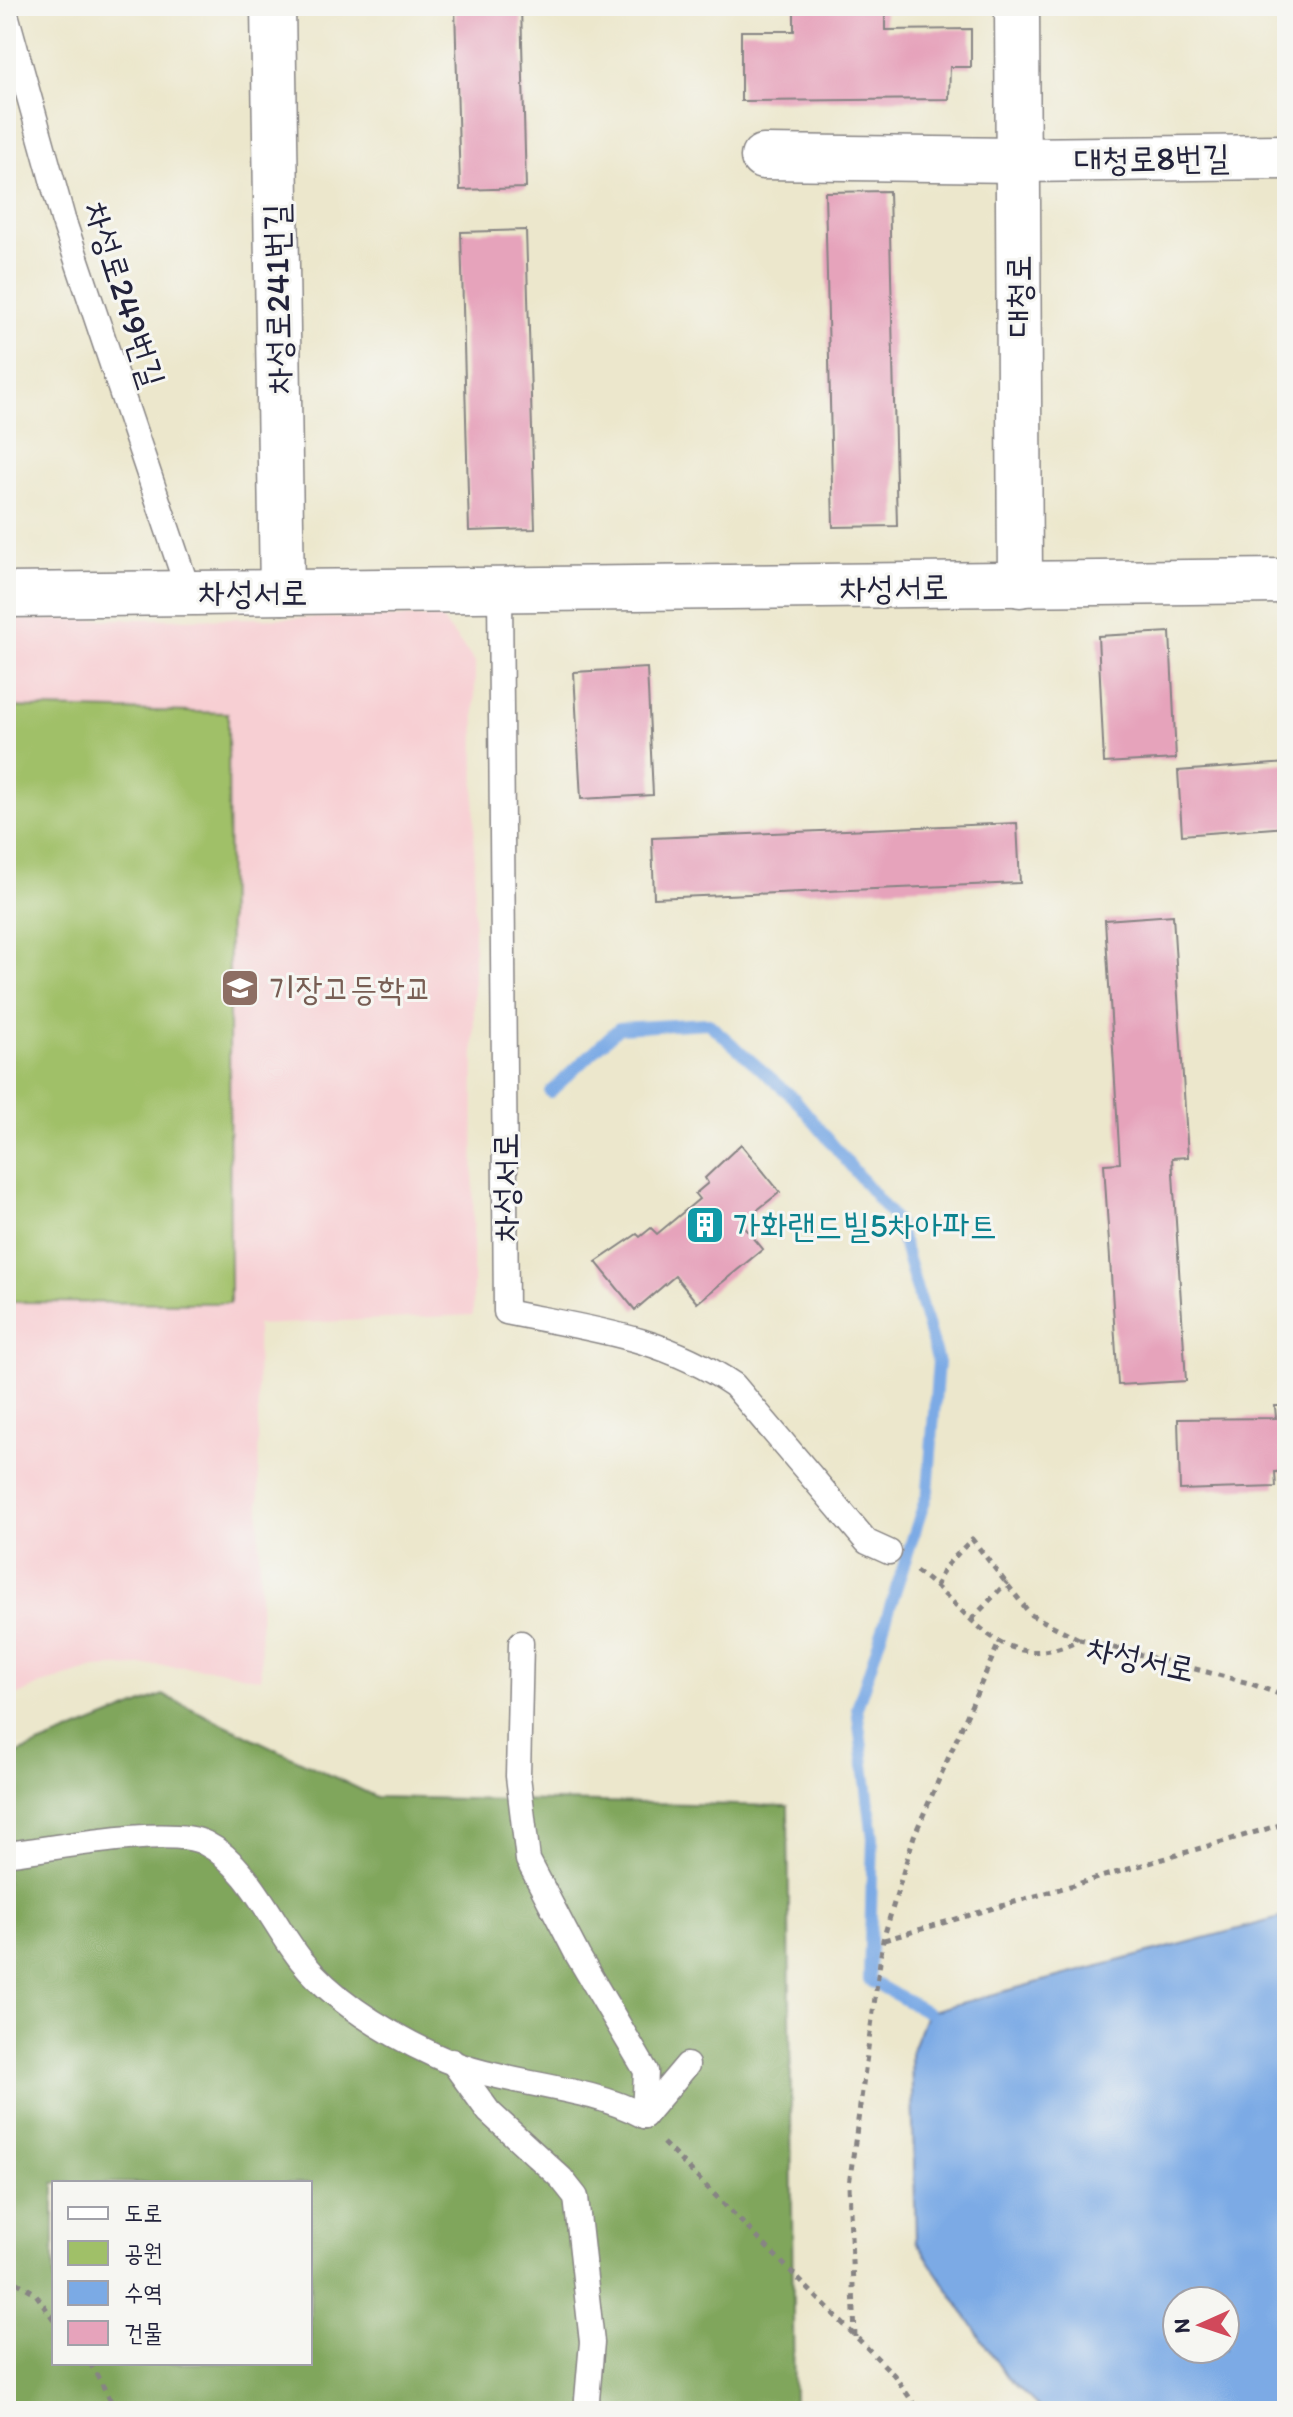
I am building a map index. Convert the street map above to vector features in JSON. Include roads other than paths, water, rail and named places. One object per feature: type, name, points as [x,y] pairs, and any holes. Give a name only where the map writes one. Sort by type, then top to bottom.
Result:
[{"type":"street","name":"차성로241번길","points":[[273,6],[282,592]]},
{"type":"street","name":"대청로","points":[[1017,6],[1020,585]]},
{"type":"street","name":"대청로8번길","points":[[763,157],[1018,160],[1287,157]]},
{"type":"street","name":"차성서로","points":[[6,595],[1287,581]]},
{"type":"lane","name":"차성로249번길","points":[[6,14],[63,219],[189,593]]},
{"type":"lane","name":"차성서로","points":[[500,591],[506,1312],[644,1340],[707,1367],[734,1385],[867,1542],[889,1552]]},
{"type":"lane","points":[[521,1643],[518,1776],[528,1860],[578,1956],[646,2071],[644,2116]]},
{"type":"lane","points":[[6,1854],[162,1836],[205,1843],[241,1874],[272,1913],[301,1960],[339,1998],[435,2056],[495,2075],[615,2101],[644,2116]]},
{"type":"lane","points":[[452,2061],[489,2112],[561,2178],[576,2197],[592,2342],[586,2411]]},
{"type":"lane","points":[[644,2116],[687,2065]]},
{"type":"water","points":[[1287,1916],[1287,2411],[1043,2411],[1007,2377],[916,2241],[911,2052],[927,2012]]},
{"type":"waterway","points":[[550,1092],[619,1028],[708,1023],[795,1099],[897,1222],[938,1362],[928,1491],[857,1708],[873,1838],[869,1980],[927,2012]]},
{"type":"place","name":"기장고등학교","points":[[240,988]]},
{"type":"place","name":"가화랜드빌5차아파트","points":[[705,1225]]}]
